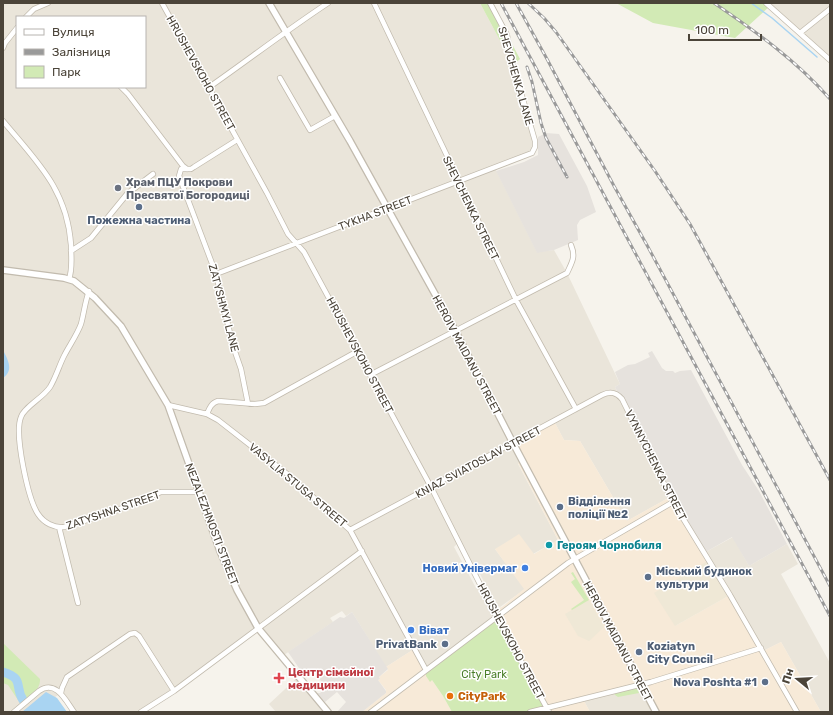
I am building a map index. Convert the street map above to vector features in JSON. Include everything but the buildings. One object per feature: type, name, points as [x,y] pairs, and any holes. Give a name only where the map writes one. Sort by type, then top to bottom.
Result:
[{"type":"street","points":[[27,16],[34,9],[48,3]]},
{"type":"street","name":"HRUSHEVSKOHO STREET","points":[[162,3],[288,234],[304,252],[431,487],[497,617],[548,710]]},
{"type":"street","name":"HEROIV MAIDANU STREET","points":[[269,3],[335,116],[455,330],[574,559],[656,712]]},
{"type":"street","points":[[208,88],[286,32],[290,27],[328,3]]},
{"type":"street","name":"SHEVCHENKA STREET","points":[[374,3],[516,300],[576,409]]},
{"type":"street","name":"SHEVCHENKA LANE","points":[[490,3],[507,35],[513,65],[535,141],[534,150]]},
{"type":"street","points":[[766,3],[830,60]]},
{"type":"street","points":[[800,33],[830,9]]},
{"type":"street","points":[[3,48],[5,43],[16,29]]},
{"type":"street","points":[[280,78],[310,130],[335,116]]},
{"type":"street","points":[[122,88],[183,166],[188,169],[194,167],[237,140]]},
{"type":"street","points":[[3,121],[36,159],[58,192],[69,228],[71,272],[69,279],[3,270]]},
{"type":"street","name":"TYKHA STREET","points":[[216,274],[387,208],[528,156],[534,150]]},
{"type":"street","name":"ZATYSHMYI LANE","points":[[188,169],[181,169],[179,176],[216,274],[233,346],[241,369],[248,404]]},
{"type":"street","points":[[71,251],[91,238],[127,194],[153,174]]},
{"type":"street","points":[[370,375],[567,273],[572,263],[574,253],[571,245]]},
{"type":"street","name":"NEZALEZHNOSTI STREET","points":[[69,279],[88,292],[121,326],[168,405],[176,423],[198,492],[227,568],[245,606],[258,628],[328,712]]},
{"type":"street","name":"ZATYSHNA STREET","points":[[88,292],[80,325],[64,356],[54,381],[44,395],[22,415],[19,423],[22,462],[37,513],[41,518],[59,528],[110,513],[161,492],[198,492]]},
{"type":"street","points":[[207,414],[214,402],[218,401],[248,404],[264,403],[358,351]]},
{"type":"street","name":"KNIAZ SVIATOSLAV STREET","points":[[350,530],[606,393]]},
{"type":"street","name":"VYNNYCHENKA STREET","points":[[606,393],[615,393],[622,399],[673,502],[730,595],[797,712]]},
{"type":"street","name":"VASYLIA STUSA STREET","points":[[168,405],[207,414],[227,427],[286,473],[350,530],[426,670]]},
{"type":"street","points":[[371,712],[574,559],[673,502]]},
{"type":"street","points":[[59,528],[78,603]]},
{"type":"street","points":[[141,712],[174,691],[362,551]]},
{"type":"street","points":[[62,693],[62,688],[67,677],[130,634],[135,633],[139,636],[174,691]]},
{"type":"street","points":[[530,712],[548,710],[651,682],[761,648]]},
{"type":"street","points":[[14,712],[30,698],[46,688],[62,693],[74,712]]},
{"type":"shaded area","points":[[3,3],[480,3],[513,65],[535,141],[534,151],[495,168],[537,252],[554,250],[567,273],[620,384],[615,387],[670,497],[627,521],[580,441],[564,440],[554,421],[518,464],[558,540],[533,554],[495,549],[525,589],[500,607],[496,605],[480,574],[476,576],[458,543],[454,547],[476,588],[481,586],[497,617],[426,670],[414,649],[386,667],[352,612],[346,616],[342,611],[330,618],[333,622],[281,657],[258,628],[141,712],[74,712],[61,693],[34,712],[3,712]]},
{"type":"shaded area","points":[[766,3],[830,3],[830,60]]},
{"type":"shaded area","points":[[546,133],[559,134],[587,186],[596,212],[580,220],[577,225],[578,240],[554,250],[537,253],[496,171],[524,162],[538,155],[538,137]]},
{"type":"shaded area","points":[[652,351],[662,368],[666,371],[673,371],[675,373],[691,370],[742,465],[759,491],[787,544],[749,566],[732,537],[704,553],[676,508],[615,387],[620,384],[615,372],[628,365],[635,364],[650,357],[648,353]]},
{"type":"shaded area","points":[[554,421],[564,440],[580,441],[627,521],[670,497],[709,560],[675,626],[730,595],[763,651],[781,642],[821,712],[656,712],[641,684],[583,699],[590,712],[549,712],[493,610],[502,607],[524,589],[495,549],[519,534],[534,554],[558,540],[518,463],[522,460],[513,443]]},
{"type":"shaded area","points":[[733,537],[749,566],[787,544],[798,564],[781,574],[830,663],[830,712],[821,712],[781,642],[763,651],[704,553]]},
{"type":"shaded area","points":[[709,560],[730,595],[675,626],[654,593]]},
{"type":"shaded area","points":[[589,600],[604,627],[589,641],[578,636],[565,614]]},
{"type":"shaded area","points":[[352,612],[388,669],[379,677],[380,679],[378,680],[386,693],[362,712],[337,712],[346,702],[337,692],[325,702],[317,693],[320,693],[326,687],[311,669],[303,674],[288,652],[340,617],[344,618]]},
{"type":"shaded area","points":[[414,649],[452,712],[362,712],[386,693],[386,690],[378,680],[380,679],[379,677],[388,670],[386,667]]},
{"type":"shaded area","points":[[298,677],[329,712],[276,712],[269,704]]},
{"type":"shaded area","points":[[641,684],[656,712],[590,712],[583,699]]},
{"type":"green space","points":[[480,3],[490,3],[520,59],[513,65]]},
{"type":"green space","points":[[616,3],[766,3],[770,6],[735,38],[653,23]]},
{"type":"green space","points":[[573,572],[589,600],[572,610],[571,609],[584,600],[571,582],[575,579],[571,573]]},
{"type":"green space","name":"City Park","points":[[497,617],[546,708],[530,712],[452,712],[432,680],[430,682],[426,676],[426,670]]},
{"type":"green space","points":[[3,643],[40,679],[37,690],[21,703],[8,685],[3,683]]},
{"type":"green space","points":[[635,685],[639,693],[618,697],[613,691]]},
{"type":"water","points":[[3,350],[8,361],[9,368],[8,372],[3,378]]},
{"type":"water","points":[[46,692],[57,698],[67,712],[22,712]]},
{"type":"waterway","points":[[751,3],[772,18],[817,57]]},
{"type":"waterway","points":[[3,672],[17,680],[20,695],[23,700]]},
{"type":"railway","points":[[501,3],[830,616]]},
{"type":"railway","points":[[516,3],[830,586]]},
{"type":"railway","points":[[528,3],[556,32],[655,171],[690,224],[830,480]]},
{"type":"railway","points":[[714,3],[745,24],[790,59],[830,99]]},
{"type":"railway","points":[[527,67],[546,138],[567,177]]},
{"type":"place","name":"Храм ПЦУ Покрови Пресвятої Богородиці","points":[[118,188]]},
{"type":"place","name":"Пожежна частина","points":[[139,207]]},
{"type":"place","name":"Відділення поліції №2","points":[[560,507]]},
{"type":"place","name":"Героям Чорнобиля","points":[[549,545]]},
{"type":"place","name":"Новий Універмаг","points":[[525,568]]},
{"type":"place","name":"Міський будинок культури","points":[[648,577]]},
{"type":"place","name":"Віват","points":[[411,630]]},
{"type":"place","name":"PrivatBank","points":[[445,644]]},
{"type":"place","name":"Koziatyn City Council","points":[[639,652]]},
{"type":"place","name":"Центр сімейної медицини","points":[[279,678]]},
{"type":"place","name":"Nova Poshta #1","points":[[765,682]]},
{"type":"place","name":"CityPark","points":[[450,696]]}]
